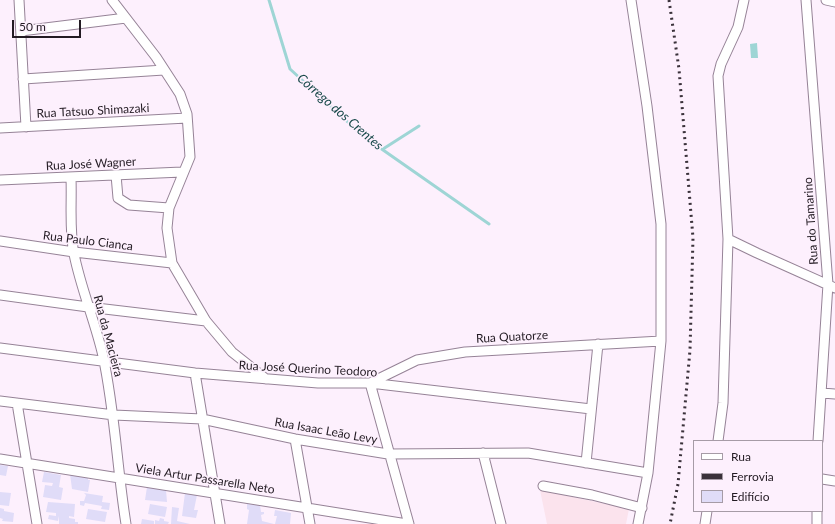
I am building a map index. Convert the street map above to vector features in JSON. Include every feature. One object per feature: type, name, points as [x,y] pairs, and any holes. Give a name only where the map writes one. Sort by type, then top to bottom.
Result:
[{"type":"street","points":[[19,0],[26,127]]},
{"type":"street","points":[[112,0],[180,94],[187,118],[190,157],[182,172],[169,208],[167,228],[172,263],[206,321],[232,352],[266,379]]},
{"type":"street","points":[[631,0],[647,106],[661,224],[661,341],[648,473],[638,524]]},
{"type":"street","points":[[718,440],[723,403],[728,239],[718,76],[719,70],[738,27],[744,0]]},
{"type":"street","name":"Rua do Tamarino","points":[[806,0],[831,286],[818,440]]},
{"type":"street","points":[[826,0],[835,2]]},
{"type":"street","points":[[21,31],[126,18]]},
{"type":"street","points":[[23,79],[164,70]]},
{"type":"street","name":"Rua Tatsuo Shimazaki","points":[[0,128],[187,118]]},
{"type":"street","name":"Rua José Wagner","points":[[0,180],[182,172]]},
{"type":"street","points":[[116,175],[118,198],[129,205],[169,208]]},
{"type":"street","name":"Rua da Macieira","points":[[71,178],[74,252],[88,308],[104,362],[114,415],[119,478],[126,524]]},
{"type":"street","points":[[728,239],[831,286]]},
{"type":"street","name":"Rua Paulo Cianca","points":[[0,241],[74,252],[172,263]]},
{"type":"street","points":[[0,295],[88,308],[206,321]]},
{"type":"street","name":"Rua Quatorze","points":[[370,383],[417,360],[465,352],[661,341]]},
{"type":"street","points":[[586,463],[598,344]]},
{"type":"street","name":"Rua José Querino Teodoro","points":[[0,348],[195,373],[318,384],[370,383],[592,409]]},
{"type":"street","points":[[195,373],[220,524]]},
{"type":"street","points":[[370,383],[408,524]]},
{"type":"street","points":[[822,393],[835,394]]},
{"type":"street","name":"Rua Isaac Leão Levy","points":[[0,401],[114,415],[202,419],[295,439],[388,454],[528,453],[648,473]]},
{"type":"street","points":[[17,403],[37,524]]},
{"type":"street","points":[[295,439],[310,524]]},
{"type":"street","points":[[483,453],[502,524]]},
{"type":"street","name":"Viela Artur Passarella Neto","points":[[0,458],[408,524]]},
{"type":"street","points":[[823,480],[835,481]]},
{"type":"street","points":[[543,486],[592,495],[642,508]]},
{"type":"street","points":[[705,524],[707,512]]},
{"type":"street","points":[[817,512],[817,524]]},
{"type":"shaded area","points":[[757,43],[758,58],[751,58],[750,44]]},
{"type":"shaded area","points":[[540,490],[629,509],[626,524],[547,524]]},
{"type":"building","points":[[0,465],[8,466],[6,476],[0,475]]},
{"type":"building","points":[[44,472],[61,475],[59,487],[63,488],[61,500],[43,497],[45,485],[52,486],[53,483],[42,482]]},
{"type":"building","points":[[70,474],[88,477],[88,480],[90,480],[88,492],[72,489]]},
{"type":"building","points":[[147,487],[166,490],[167,502],[145,500]]},
{"type":"building","points":[[0,492],[11,493],[9,506],[0,505]]},
{"type":"building","points":[[84,493],[103,496],[102,502],[110,503],[109,510],[101,509],[102,506],[85,503],[84,506],[80,505],[80,501],[84,501],[86,495]]},
{"type":"building","points":[[185,493],[197,495],[194,510],[198,510],[196,518],[182,516]]},
{"type":"building","points":[[48,502],[75,504],[74,517],[69,516],[69,518],[75,519],[75,522],[78,522],[78,524],[59,524],[59,516],[58,521],[48,519],[49,515],[56,516],[56,513],[46,512]]},
{"type":"building","points":[[150,504],[167,507],[165,517],[148,514]]},
{"type":"building","points":[[247,504],[260,505],[261,512],[264,512],[264,514],[261,515],[262,521],[274,524],[247,524],[249,510],[247,509]]},
{"type":"building","points":[[172,507],[179,508],[177,521],[190,524],[171,524]]},
{"type":"building","points":[[0,508],[4,509],[4,511],[14,513],[13,522],[2,521],[3,519],[0,518]]},
{"type":"building","points":[[88,509],[107,512],[105,522],[86,519]]},
{"type":"building","points":[[275,510],[291,513],[290,524],[275,524],[277,516],[274,516]]},
{"type":"building","points":[[160,518],[169,522],[168,524],[155,524],[155,520],[159,521]]},
{"type":"building","points":[[142,519],[154,521],[154,524],[141,524]]},
{"type":"waterway","name":"Córrego dos Crentes","points":[[269,0],[290,69],[363,136],[489,224]]},
{"type":"waterway","points":[[383,149],[419,126]]},
{"type":"railway","points":[[669,0],[679,69],[693,238],[690,350],[678,484],[670,524]]}]
